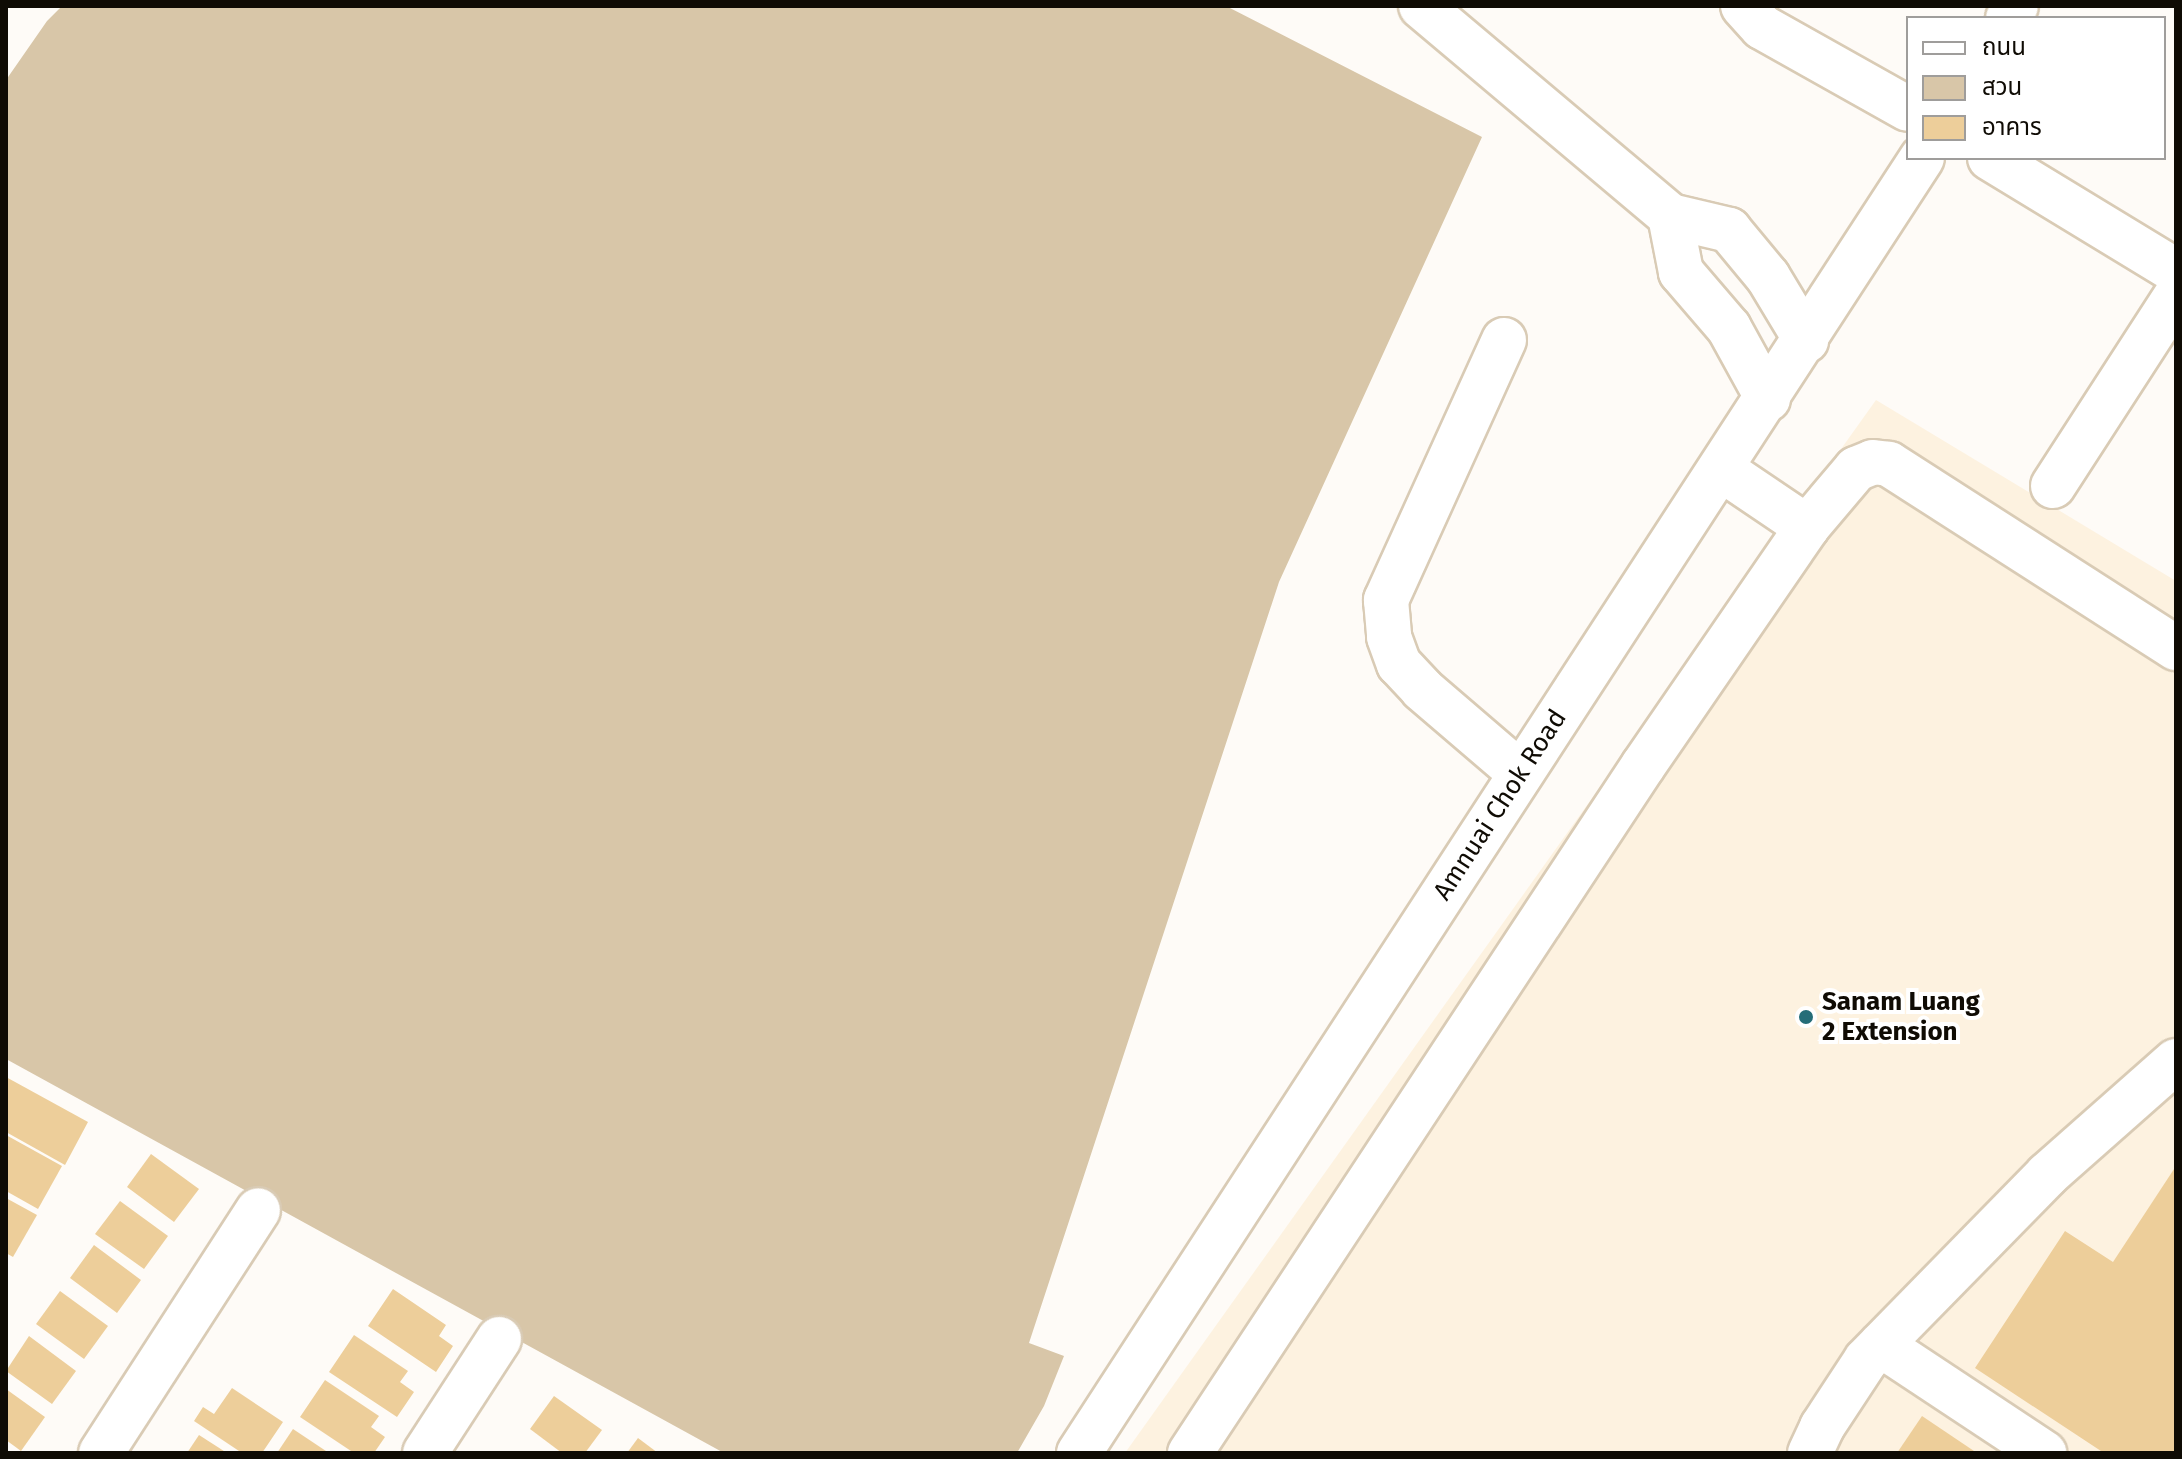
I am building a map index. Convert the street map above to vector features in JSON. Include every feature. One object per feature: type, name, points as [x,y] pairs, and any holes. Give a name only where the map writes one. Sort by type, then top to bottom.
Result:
[{"type":"street","points":[[1421,6],[1670,216],[1729,230],[1768,277],[1806,340]]},
{"type":"street","points":[[1743,6],[1762,27],[1906,108]]},
{"type":"street","name":"Amnuai Chok Road","points":[[1079,1453],[1921,160]]},
{"type":"street","points":[[1993,160],[2176,271]]},
{"type":"street","points":[[1670,216],[1681,272],[1729,328],[1768,399]]},
{"type":"street","points":[[2053,486],[2176,296]]},
{"type":"street","points":[[1504,340],[1386,600],[1389,637],[1399,664],[1422,689],[1521,774]]},
{"type":"street","points":[[1190,1453],[1643,766],[1807,527],[1856,469],[1873,462],[1889,464],[2176,648]]},
{"type":"street","points":[[1721,469],[1807,527]]},
{"type":"street","points":[[1810,1453],[1834,1407],[1866,1360],[2047,1175],[2176,1061]]},
{"type":"street","points":[[101,1453],[258,1210]]},
{"type":"street","points":[[425,1453],[499,1339]]},
{"type":"street","points":[[1881,1345],[2044,1453]]},
{"type":"shaded area","name":"Sanam Luang 2 Extension","points":[[1876,400],[2176,581],[2176,1453],[1125,1453]]},
{"type":"green space","points":[[62,6],[1226,6],[1482,137],[1279,582],[1029,1343],[1064,1356],[1044,1406],[1017,1453],[724,1453],[6,1059],[6,80],[47,21]]},
{"type":"building","points":[[6,1077],[88,1122],[65,1165],[6,1132]]},
{"type":"building","points":[[6,1135],[62,1166],[38,1209],[6,1191]]},
{"type":"building","points":[[151,1154],[199,1189],[174,1222],[127,1187]]},
{"type":"building","points":[[2176,1166],[2176,1453],[2104,1453],[1975,1368],[2065,1231],[2113,1262]]},
{"type":"building","points":[[6,1198],[37,1215],[13,1257],[6,1253]]},
{"type":"building","points":[[120,1201],[168,1236],[144,1269],[95,1234]]},
{"type":"building","points":[[94,1245],[141,1280],[117,1313],[70,1278]]},
{"type":"building","points":[[393,1289],[446,1325],[439,1336],[453,1346],[436,1372],[368,1326]]},
{"type":"building","points":[[60,1291],[108,1326],[84,1359],[36,1324]]},
{"type":"building","points":[[354,1335],[408,1371],[400,1382],[414,1392],[397,1417],[329,1372]]},
{"type":"building","points":[[29,1336],[76,1371],[52,1404],[6,1371]]},
{"type":"building","points":[[325,1380],[379,1416],[371,1427],[385,1437],[374,1453],[354,1453],[300,1417]]},
{"type":"building","points":[[232,1388],[283,1422],[262,1453],[242,1453],[194,1421],[203,1407],[214,1414]]},
{"type":"building","points":[[6,1389],[45,1417],[21,1451],[6,1440]]},
{"type":"building","points":[[554,1396],[602,1430],[585,1453],[562,1453],[530,1429]]},
{"type":"building","points":[[1922,1416],[1977,1453],[1897,1453]]},
{"type":"building","points":[[293,1429],[329,1453],[277,1453]]},
{"type":"building","points":[[199,1435],[227,1453],[187,1453]]},
{"type":"building","points":[[638,1438],[658,1453],[627,1453]]},
{"type":"place","name":"Sanam Luang 2 Extension","points":[[1806,1017]]}]
